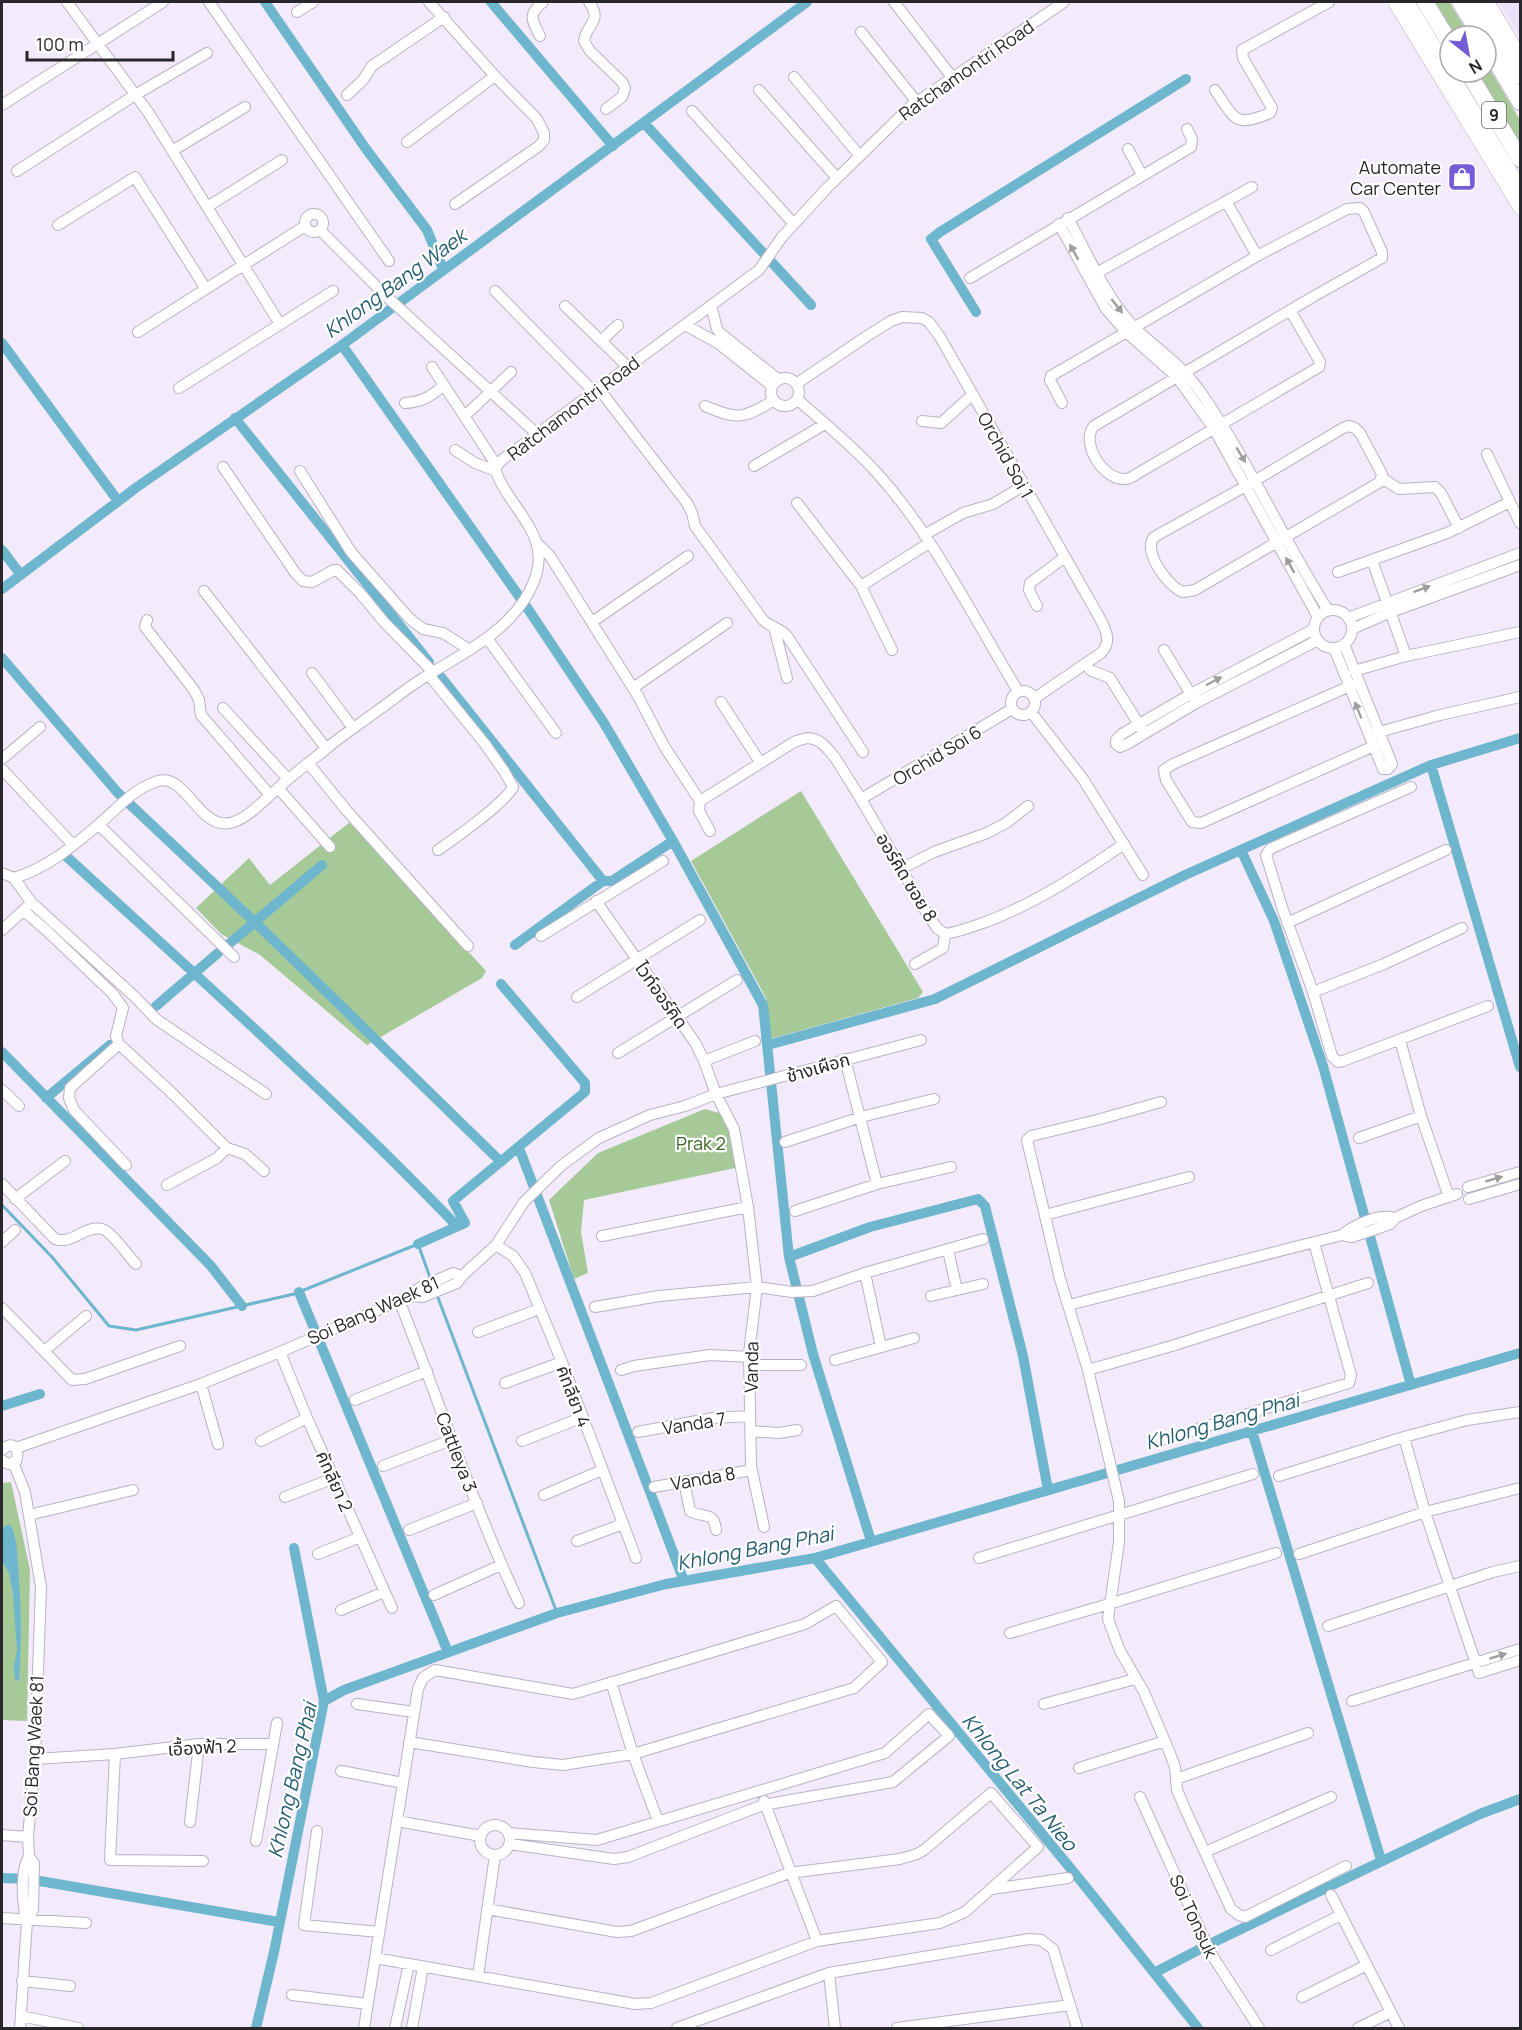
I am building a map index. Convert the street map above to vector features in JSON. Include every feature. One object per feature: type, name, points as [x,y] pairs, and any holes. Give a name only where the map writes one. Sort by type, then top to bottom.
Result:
[{"type":"highway","points":[[1425,2],[1438,24]]},
{"type":"highway","points":[[1460,2],[1474,24]]},
{"type":"highway","name":"9","points":[[1498,65],[1521,102]]},
{"type":"highway","name":"9","points":[[1475,84],[1521,159]]},
{"type":"main road","points":[[1395,2],[1521,207]]},
{"type":"main road","points":[[1407,2],[1521,188]]},
{"type":"main road","points":[[1475,2],[1521,76]]},
{"type":"main road","points":[[1487,2],[1521,57]]},
{"type":"street","points":[[67,2],[148,112],[280,324]]},
{"type":"street","points":[[2,105],[163,2]]},
{"type":"street","points":[[209,2],[389,261]]},
{"type":"street","points":[[297,12],[313,2]]},
{"type":"street","points":[[429,2],[537,119],[544,133],[544,140],[539,146],[455,204]]},
{"type":"street","points":[[540,36],[532,16],[534,9],[543,2]]},
{"type":"street","points":[[589,2],[595,12],[595,20],[585,33],[584,41],[590,51],[622,82],[625,88],[621,97],[606,110]]},
{"type":"street","points":[[894,2],[952,77]]},
{"type":"street","name":"Ratchamontri Road","points":[[710,831],[699,811],[700,801],[661,740],[633,688],[550,556],[538,544],[501,483],[496,468],[537,434],[754,274],[764,265],[794,224],[837,178],[916,101],[1061,2]]},
{"type":"street","points":[[1215,90],[1230,111],[1240,120],[1251,122],[1270,113],[1272,108],[1243,58],[1242,50],[1329,2]]},
{"type":"street","points":[[347,95],[363,80],[372,66],[444,17]]},
{"type":"street","points":[[861,32],[916,101]]},
{"type":"street","points":[[17,171],[135,95],[207,53]]},
{"type":"street","points":[[407,142],[495,76]]},
{"type":"street","points":[[794,76],[860,154]]},
{"type":"street","points":[[759,90],[837,178]]},
{"type":"street","points":[[172,151],[245,107]]},
{"type":"street","points":[[692,111],[794,224]]},
{"type":"street","points":[[970,278],[1191,147],[1192,139],[1187,129]]},
{"type":"street","points":[[1128,149],[1142,175]]},
{"type":"street","points":[[207,207],[282,160]]},
{"type":"street","points":[[58,225],[135,177],[206,289]]},
{"type":"street","points":[[1093,275],[1252,187]]},
{"type":"street","points":[[1226,201],[1257,256]]},
{"type":"street","points":[[1062,404],[1050,380],[1051,376],[1257,256],[1347,209],[1360,208],[1382,252],[1382,258],[1290,310],[1094,426],[1089,435],[1090,447],[1108,474],[1122,481],[1319,368],[1320,362],[1290,310]]},
{"type":"street","points":[[138,332],[305,226],[307,217],[316,214],[323,219],[320,230],[312,232],[305,226]]},
{"type":"street","points":[[1063,221],[1093,275],[1106,309],[1181,374],[1218,427],[1282,540],[1318,617]]},
{"type":"street","points":[[320,230],[385,295],[537,434]]},
{"type":"street","points":[[179,388],[333,291]]},
{"type":"street","points":[[495,291],[596,390],[687,503],[692,513],[693,523],[738,587],[766,623],[781,630],[787,636],[863,752]]},
{"type":"street","points":[[711,305],[717,329],[776,383]]},
{"type":"street","points":[[565,306],[628,367]]},
{"type":"street","name":"Orchid Soi 1","points":[[796,384],[891,321],[911,316],[922,318],[935,330],[1105,629],[1107,645],[1101,653],[1035,698]]},
{"type":"street","points":[[602,340],[618,325]]},
{"type":"street","points":[[685,325],[707,336],[776,383]]},
{"type":"street","points":[[707,336],[717,329]]},
{"type":"street","points":[[432,367],[496,468]]},
{"type":"street","points":[[469,412],[511,372]]},
{"type":"street","points":[[788,378],[796,384],[799,394],[797,399],[788,405],[778,404],[772,395],[776,383],[788,378]]},
{"type":"street","points":[[405,403],[427,399],[443,386]]},
{"type":"street","points":[[922,421],[941,423],[972,394]]},
{"type":"street","points":[[797,399],[877,473],[926,539],[1018,691]]},
{"type":"street","points":[[705,406],[735,417],[758,410],[774,400]]},
{"type":"street","points":[[754,466],[825,423]]},
{"type":"street","points":[[1382,478],[1380,482],[1282,540],[1189,592],[1179,591],[1173,587],[1158,566],[1150,544],[1154,537],[1349,426],[1360,433],[1377,463],[1382,478],[1399,489],[1435,487],[1441,493],[1459,528]]},
{"type":"street","points":[[455,450],[475,463],[496,468]]},
{"type":"street","points":[[1487,454],[1521,522]]},
{"type":"street","points":[[223,467],[300,579],[312,582],[337,570],[431,673],[485,744],[513,787],[490,809],[438,850]]},
{"type":"street","points":[[300,471],[351,552],[409,618],[423,629],[443,633],[470,650]]},
{"type":"street","points":[[861,586],[963,513],[993,504],[1023,486]]},
{"type":"street","points":[[1338,572],[1459,528],[1510,502]]},
{"type":"street","points":[[797,503],[861,586],[892,650]]},
{"type":"street","points":[[1282,540],[1328,610]]},
{"type":"street","points":[[5,876],[43,867],[99,825],[139,789],[159,780],[173,783],[186,793],[200,811],[213,822],[234,822],[309,764],[326,748],[431,673],[487,638],[519,608],[528,594],[540,562],[538,544]]},
{"type":"street","points":[[1352,629],[1348,618],[1340,611],[1328,610],[1318,617],[1314,629],[1322,645],[1339,646],[1348,640],[1352,629],[1389,607],[1521,553]]},
{"type":"street","points":[[591,622],[688,556]]},
{"type":"street","points":[[1037,606],[1029,590],[1030,583],[1065,557]]},
{"type":"street","points":[[1372,560],[1406,656]]},
{"type":"street","points":[[1348,618],[1521,565]]},
{"type":"street","points":[[204,591],[326,748]]},
{"type":"street","points":[[147,620],[144,627],[194,690],[199,700],[201,715],[330,847]]},
{"type":"street","points":[[633,688],[727,622]]},
{"type":"street","points":[[774,627],[787,678]]},
{"type":"street","points":[[1090,670],[1110,678],[1142,729],[1314,629]]},
{"type":"street","points":[[1354,671],[1406,656],[1521,632]]},
{"type":"street","points":[[487,638],[556,733]]},
{"type":"street","points":[[1193,698],[1318,640]]},
{"type":"street","points":[[1339,646],[1354,671],[1354,684]]},
{"type":"street","points":[[1339,646],[1376,739]]},
{"type":"street","points":[[1164,650],[1193,698]]},
{"type":"street","points":[[312,673],[354,728]]},
{"type":"street","points":[[1354,684],[1164,770],[1166,780],[1192,822],[1201,823],[1376,739],[1440,715],[1521,697]]},
{"type":"street","points":[[1026,690],[1035,698],[1035,705],[1031,712],[1019,715],[1012,709],[1010,701],[1018,691],[1026,690]]},
{"type":"street","points":[[700,801],[760,762],[721,702]]},
{"type":"street","points":[[223,708],[288,779]]},
{"type":"street","name":"Orchid Soi 6","points":[[861,799],[1012,709]]},
{"type":"street","points":[[1031,712],[1083,779],[1143,875]]},
{"type":"street","points":[[2,759],[40,727]]},
{"type":"street","name":"ออร์คิด ซอย 8","points":[[760,762],[803,738],[812,738],[829,750],[861,799],[931,920],[945,934],[1017,910],[1039,899],[1124,844]]},
{"type":"street","points":[[309,764],[347,811],[468,946]]},
{"type":"street","points":[[2,769],[73,845]]},
{"type":"street","points":[[1411,787],[1312,829],[1267,852],[1266,860],[1313,993],[1332,1056],[1338,1062],[1488,1006]]},
{"type":"street","points":[[901,869],[934,852],[987,833],[1006,823],[1028,806]]},
{"type":"street","points":[[99,825],[234,957]]},
{"type":"street","points":[[1287,923],[1446,850]]},
{"type":"street","points":[[541,936],[663,861]]},
{"type":"street","points":[[5,876],[123,985],[156,1019],[266,1094]]},
{"type":"street","name":"ไวท์ออร์คิด","points":[[597,901],[678,1017],[704,1061],[716,1094]]},
{"type":"street","points":[[2,930],[31,902]]},
{"type":"street","points":[[24,911],[113,994],[123,1008],[116,1036],[119,1044],[227,1148],[245,1154],[264,1171]]},
{"type":"street","points":[[577,997],[700,920]]},
{"type":"street","points":[[1313,993],[1384,964],[1462,928]]},
{"type":"street","points":[[915,964],[943,948],[945,934]]},
{"type":"street","points":[[618,1053],[737,980]]},
{"type":"street","points":[[113,994],[123,985]]},
{"type":"street","name":"ช้างเผือก","points":[[716,1094],[921,1040]]},
{"type":"street","points":[[1069,1305],[1359,1230],[1374,1225],[1388,1215],[1395,1218],[1453,1195],[1461,1186],[1519,1172],[1521,1184],[1469,1199],[1462,1200],[1453,1195],[1421,1116],[1400,1040]]},
{"type":"street","points":[[704,1061],[755,1041]]},
{"type":"street","points":[[119,1044],[70,1088],[69,1098],[74,1110],[126,1166]]},
{"type":"street","points":[[845,1059],[877,1184]]},
{"type":"street","points":[[2,1090],[19,1106]]},
{"type":"street","name":"Soi Bang Waek 81","points":[[2,1450],[8,1446],[16,1449],[201,1384],[399,1300],[457,1278],[496,1245],[524,1202],[562,1165],[599,1138],[650,1115],[685,1106],[716,1094]]},
{"type":"street","name":"Vanda","points":[[716,1094],[734,1129],[748,1207],[757,1287],[749,1361],[750,1431],[752,1470],[764,1527]]},
{"type":"street","points":[[785,1142],[861,1117],[934,1099]]},
{"type":"street","points":[[1161,1102],[1028,1138],[1027,1144],[1060,1279],[1088,1370],[1115,1483],[1119,1514],[1119,1542],[1108,1619],[1109,1626],[1135,1679],[1144,1692],[1175,1767],[1177,1790],[1185,1811],[1231,1909],[1245,1917],[1346,1866]]},
{"type":"street","points":[[1359,1138],[1421,1116]]},
{"type":"street","points":[[167,1185],[217,1158],[227,1148]]},
{"type":"street","points":[[15,1199],[65,1161]]},
{"type":"street","points":[[795,1211],[877,1184],[951,1167]]},
{"type":"street","points":[[1045,1215],[1189,1177]]},
{"type":"street","points":[[2,1184],[55,1239],[62,1242],[92,1230],[102,1229],[136,1264]]},
{"type":"street","points":[[1468,1186],[1472,1192],[1469,1199]]},
{"type":"street","points":[[602,1236],[748,1207]]},
{"type":"street","points":[[2,1242],[15,1230]]},
{"type":"street","points":[[595,1307],[659,1296],[757,1287],[807,1292],[983,1239]]},
{"type":"street","points":[[1165,1439],[1349,1383],[1351,1375],[1314,1243]]},
{"type":"street","name":"คัทลียา 4","points":[[496,1245],[513,1256],[525,1273],[562,1362],[636,1558]]},
{"type":"street","points":[[948,1250],[957,1290]]},
{"type":"street","points":[[865,1273],[882,1347]]},
{"type":"street","points":[[1088,1370],[1175,1345],[1368,1283]]},
{"type":"street","points":[[931,1296],[983,1284]]},
{"type":"street","name":"Cattleya 3","points":[[399,1300],[428,1371],[451,1440],[501,1565],[519,1603]]},
{"type":"street","points":[[2,1308],[68,1377],[78,1381],[180,1346]]},
{"type":"street","points":[[478,1332],[539,1309]]},
{"type":"street","points":[[44,1351],[86,1316]]},
{"type":"street","points":[[835,1360],[914,1338]]},
{"type":"street","name":"คัทลียา 2","points":[[280,1352],[392,1608]]},
{"type":"street","points":[[621,1370],[710,1355],[801,1365]]},
{"type":"street","points":[[505,1383],[562,1362]]},
{"type":"street","points":[[355,1400],[428,1371]]},
{"type":"street","points":[[201,1384],[218,1444]]},
{"type":"street","points":[[1279,1476],[1467,1420],[1521,1412]]},
{"type":"street","name":"Vanda 7","points":[[639,1432],[713,1418],[750,1416]]},
{"type":"street","points":[[522,1441],[582,1417]]},
{"type":"street","points":[[261,1442],[307,1418]]},
{"type":"street","points":[[750,1431],[779,1433],[797,1430]]},
{"type":"street","points":[[1404,1437],[1425,1512],[1477,1668]]},
{"type":"street","points":[[383,1466],[451,1440]]},
{"type":"street","points":[[2,1460],[6,1463],[14,1462],[18,1457],[16,1449]]},
{"type":"street","name":"Soi Bang Waek 81","points":[[14,1462],[25,1492],[41,1587],[34,1759],[28,1837],[28,1914],[20,2028]]},
{"type":"street","points":[[544,1495],[602,1470]]},
{"type":"street","name":"Vanda 8","points":[[654,1487],[752,1470]]},
{"type":"street","points":[[979,1558],[1253,1474]]},
{"type":"street","points":[[285,1497],[334,1478]]},
{"type":"street","points":[[684,1481],[690,1511],[710,1516],[715,1522],[716,1530]]},
{"type":"street","points":[[1299,1554],[1425,1512],[1521,1488]]},
{"type":"street","points":[[28,1515],[133,1490]]},
{"type":"street","points":[[409,1530],[477,1503]]},
{"type":"street","points":[[577,1541],[623,1524]]},
{"type":"street","points":[[318,1554],[360,1537]]},
{"type":"street","points":[[1010,1633],[1276,1552]]},
{"type":"street","points":[[434,1595],[501,1565]]},
{"type":"street","points":[[1328,1626],[1450,1588],[1493,1572],[1521,1566]]},
{"type":"street","points":[[341,1610],[384,1592]]},
{"type":"street","points":[[364,2028],[409,1742],[414,1712],[418,1689],[423,1678],[435,1670],[573,1694],[805,1624],[836,1606],[882,1662],[854,1688],[633,1754],[563,1765],[409,1742]]},
{"type":"street","points":[[1477,1668],[1521,1649]]},
{"type":"street","points":[[1352,1701],[1477,1668],[1521,1660]]},
{"type":"street","points":[[1044,1704],[1135,1679]]},
{"type":"street","points":[[611,1682],[633,1754],[658,1821]]},
{"type":"street","points":[[357,1704],[414,1712]]},
{"type":"street","points":[[509,1839],[504,1852],[495,1855],[483,1849],[481,1836],[491,1826],[501,1827],[509,1839],[600,1857],[614,1859],[628,1857],[765,1805],[893,1782],[949,1736],[929,1714],[885,1753],[597,1840],[509,1839]]},
{"type":"street","points":[[256,1841],[277,1723]]},
{"type":"street","points":[[1176,1779],[1308,1733]]},
{"type":"street","points":[[1079,1768],[1165,1741]]},
{"type":"street","points":[[190,1822],[199,1744]]},
{"type":"street","name":"เอื้องฟ้า 2","points":[[34,1759],[115,1754],[199,1744],[272,1744]]},
{"type":"street","points":[[115,1754],[110,1860],[203,1861]]},
{"type":"street","points":[[341,1771],[403,1783]]},
{"type":"street","points":[[760,1790],[817,1941]]},
{"type":"street","points":[[375,1958],[634,2004],[651,2002],[817,1941],[940,1923],[965,1912],[1038,1847],[991,1792],[917,1854],[900,1859],[791,1872],[631,1931],[617,1932],[487,1909]]},
{"type":"street","name":"Soi Tonsuk","points":[[1140,1797],[1210,1952],[1259,2028]]},
{"type":"street","points":[[1204,1852],[1331,1797]]},
{"type":"street","points":[[397,1821],[481,1836]]},
{"type":"street","points":[[317,1832],[304,1925],[379,1932]]},
{"type":"street","points":[[2,1835],[28,1837]]},
{"type":"street","points":[[478,1976],[495,1855]]},
{"type":"street","points":[[992,1888],[1068,1878]]},
{"type":"street","points":[[1331,1895],[1399,2028]]},
{"type":"street","points":[[2,1918],[28,1914],[86,1923]]},
{"type":"street","points":[[1271,1950],[1341,1916]]},
{"type":"street","points":[[677,2028],[829,1973],[1029,1939],[1041,1940],[1053,1949],[1077,2028]]},
{"type":"street","points":[[395,2028],[409,1964]]},
{"type":"street","points":[[1302,1997],[1367,1965]]},
{"type":"street","points":[[412,2028],[423,1967]]},
{"type":"street","points":[[829,1973],[836,2028]]},
{"type":"street","points":[[22,1981],[70,1986]]},
{"type":"street","points":[[292,1995],[368,2004]]},
{"type":"street","points":[[897,2028],[1070,2005]]},
{"type":"street","points":[[1359,2028],[1391,2012]]},
{"type":"street","points":[[21,2016],[78,2028]]},
{"type":"shaded area","points":[[1499,2],[1520,2],[1520,37]]},
{"type":"green space","points":[[1435,2],[1449,2],[1463,24],[1449,24]]},
{"type":"green space","points":[[1498,83],[1520,120],[1520,144],[1484,84]]},
{"type":"green space","points":[[801,791],[923,992],[918,998],[770,1039],[766,998],[691,861]]},
{"type":"green space","points":[[350,822],[486,971],[482,978],[367,1045],[260,955],[221,934],[196,908],[249,858],[270,885]]},
{"type":"green space","name":"Prak 2","points":[[705,1109],[723,1114],[736,1135],[740,1167],[584,1200],[581,1232],[588,1273],[574,1279],[549,1200],[598,1153]]},
{"type":"green space","points":[[11,1482],[30,1570],[27,1721],[2,1720],[2,1483]]},
{"type":"water","points":[[10,1524],[16,1544],[19,1580],[21,1637],[19,1681],[15,1679],[14,1666],[17,1650],[13,1594],[9,1573],[2,1561],[2,1528]]},
{"type":"waterway","points":[[265,2],[366,149],[427,230],[443,269]]},
{"type":"waterway","points":[[491,2],[613,146]]},
{"type":"waterway","name":"Khlong Bang Waek","points":[[2,589],[137,487],[342,345],[807,2]]},
{"type":"waterway","points":[[976,312],[931,239],[1186,79]]},
{"type":"waterway","points":[[644,123],[811,305]]},
{"type":"waterway","points":[[2,343],[118,501]]},
{"type":"waterway","points":[[342,345],[528,609],[604,723],[673,841],[763,1005],[789,1257],[813,1354],[871,1541]]},
{"type":"waterway","points":[[235,418],[429,662]]},
{"type":"waterway","points":[[2,550],[21,575]]},
{"type":"waterway","points":[[2,658],[118,793],[261,928],[501,1162]]},
{"type":"waterway","points":[[441,677],[603,881],[612,881],[673,841]]},
{"type":"waterway","points":[[768,1045],[935,999],[1185,875],[1431,765],[1520,738]]},
{"type":"waterway","points":[[1431,765],[1520,1067]]},
{"type":"waterway","points":[[1241,850],[1274,921],[1323,1066],[1411,1385]]},
{"type":"waterway","points":[[67,857],[314,1084],[457,1226]]},
{"type":"waterway","points":[[230,943],[322,865]]},
{"type":"waterway","points":[[515,945],[603,881]]},
{"type":"waterway","points":[[156,1006],[218,953]]},
{"type":"waterway","points":[[418,1244],[465,1223],[453,1201],[585,1092],[585,1083],[501,984]]},
{"type":"waterway","points":[[46,1098],[110,1045]]},
{"type":"waterway","points":[[2,1052],[211,1266],[242,1306]]},
{"type":"waterway","points":[[519,1148],[684,1581]]},
{"type":"waterway","points":[[789,1257],[870,1227],[978,1199],[985,1206],[1023,1356],[1048,1490]]},
{"type":"waterway","points":[[2,1205],[52,1257],[109,1326],[136,1330],[294,1294],[418,1244],[431,1280]]},
{"type":"waterway","points":[[299,1292],[448,1652]]},
{"type":"waterway","points":[[437,1295],[557,1613]]},
{"type":"waterway","name":"Khlong Bang Phai","points":[[256,2028],[274,1952],[324,1701],[344,1690],[557,1613],[666,1584],[815,1558],[1520,1353]]},
{"type":"waterway","points":[[2,1406],[40,1394]]},
{"type":"waterway","points":[[1252,1431],[1381,1860]]},
{"type":"waterway","points":[[294,1548],[324,1701]]},
{"type":"waterway","name":"Khlong Lat Ta Nieo","points":[[815,1558],[1085,1886],[1198,2028]]},
{"type":"waterway","points":[[1214,1942],[1480,1814],[1520,1799]]},
{"type":"waterway","points":[[2,1878],[28,1879],[279,1922]]},
{"type":"waterway","points":[[1154,1973],[1200,1949]]},
{"type":"place","name":"Automate Car Center","points":[[1462,177]]}]
